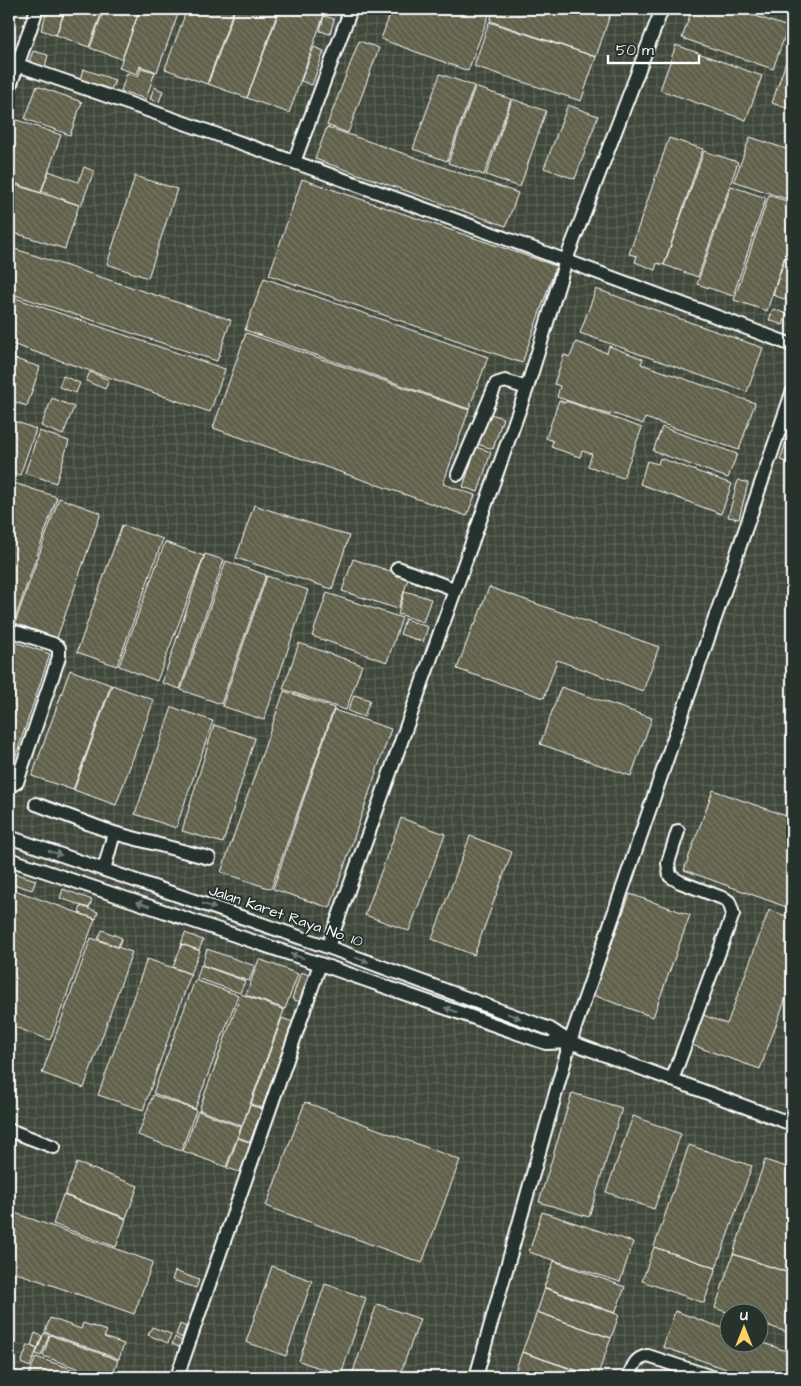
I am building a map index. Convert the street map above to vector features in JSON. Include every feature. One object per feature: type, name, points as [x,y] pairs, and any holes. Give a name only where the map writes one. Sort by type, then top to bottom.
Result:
[{"type":"street","points":[[9,89],[13,63],[38,9]]},
{"type":"street","points":[[294,162],[351,9]]},
{"type":"street","points":[[328,947],[527,388],[566,260],[662,9]]},
{"type":"street","points":[[13,63],[566,260],[792,345]]},
{"type":"street","points":[[458,474],[496,384],[505,381],[527,388]]},
{"type":"street","points":[[476,1377],[570,1042],[792,392]]},
{"type":"street","points":[[398,568],[454,589]]},
{"type":"street","points":[[9,630],[53,644],[59,648],[60,657],[17,782],[9,786]]},
{"type":"street","points":[[36,804],[114,832],[209,858]]},
{"type":"street","points":[[672,1080],[733,914],[729,902],[725,899],[680,882],[670,876],[668,863],[678,830]]},
{"type":"street","points":[[104,870],[114,832]]},
{"type":"street","name":"Jalan Karet Raya No. 10","points":[[9,838],[328,947],[550,1029],[570,1042]]},
{"type":"street","points":[[9,859],[546,1043],[570,1042],[792,1124]]},
{"type":"street","points":[[177,1377],[320,964]]},
{"type":"street","points":[[9,1130],[54,1147]]},
{"type":"street","points":[[629,1377],[633,1364],[640,1358],[648,1356],[712,1377]]},
{"type":"shaded area","points":[[9,9],[792,9],[792,1377],[9,1377]]},
{"type":"building","points":[[9,9],[16,9],[9,29]]},
{"type":"building","points":[[48,9],[65,9],[56,35],[41,30]]},
{"type":"building","points":[[66,9],[103,9],[89,47],[56,35]]},
{"type":"building","points":[[104,9],[140,9],[122,59],[90,48]]},
{"type":"building","points":[[140,9],[180,9],[157,72],[140,66],[137,74],[119,68]]},
{"type":"building","points":[[187,9],[234,9],[207,84],[165,69]]},
{"type":"building","points":[[235,9],[279,9],[247,98],[208,84]]},
{"type":"building","points":[[280,9],[326,9],[289,113],[247,98]]},
{"type":"building","points":[[392,9],[491,9],[468,71],[381,39]]},
{"type":"building","points":[[494,9],[612,9],[596,57],[490,21]]},
{"type":"building","points":[[692,9],[735,9],[788,27],[773,69],[682,38]]},
{"type":"building","points":[[324,16],[334,19],[330,34],[320,31]]},
{"type":"building","points":[[489,22],[596,57],[581,101],[474,66]]},
{"type":"building","points":[[359,41],[379,48],[348,133],[327,125]]},
{"type":"building","points":[[792,44],[792,110],[772,103]]},
{"type":"building","points":[[676,45],[762,76],[746,120],[660,90]]},
{"type":"building","points":[[314,47],[324,51],[312,85],[301,81]]},
{"type":"building","points":[[33,51],[48,55],[45,67],[29,62]]},
{"type":"building","points":[[141,68],[155,72],[146,99],[121,91],[127,73],[138,77]]},
{"type":"building","points":[[83,69],[115,80],[111,90],[80,80]]},
{"type":"building","points":[[440,74],[474,86],[447,161],[413,149]]},
{"type":"building","points":[[37,86],[82,102],[70,135],[25,119]]},
{"type":"building","points":[[154,87],[163,91],[159,102],[150,99]]},
{"type":"building","points":[[475,87],[511,99],[484,175],[448,163]]},
{"type":"building","points":[[512,99],[546,111],[520,187],[486,175]]},
{"type":"building","points":[[568,105],[598,116],[575,179],[544,168]]},
{"type":"building","points":[[11,118],[61,135],[41,193],[9,181],[9,123]]},
{"type":"building","points":[[327,127],[518,193],[506,226],[315,159]]},
{"type":"building","points":[[750,137],[792,151],[792,201],[734,181]]},
{"type":"building","points":[[669,138],[703,149],[664,265],[657,263],[655,270],[635,262],[637,256],[629,254]]},
{"type":"building","points":[[704,151],[738,162],[698,277],[664,265]]},
{"type":"building","points":[[84,167],[94,171],[81,206],[41,191],[49,171],[78,182]]},
{"type":"building","points":[[135,176],[177,189],[148,278],[107,264]]},
{"type":"building","points":[[302,179],[556,266],[522,363],[269,275]]},
{"type":"building","points":[[9,183],[79,205],[65,249],[9,231]]},
{"type":"building","points":[[731,186],[766,198],[733,296],[697,284]]},
{"type":"building","points":[[769,195],[792,203],[792,234],[767,311],[734,300]]},
{"type":"building","points":[[792,236],[792,302],[773,295]]},
{"type":"building","points":[[9,247],[231,320],[217,361],[9,293]]},
{"type":"building","points":[[264,278],[488,357],[469,409],[245,330]]},
{"type":"building","points":[[596,289],[763,348],[747,392],[580,333]]},
{"type":"building","points":[[9,296],[225,369],[210,412],[9,343]]},
{"type":"building","points":[[773,309],[787,314],[783,325],[769,320]]},
{"type":"building","points":[[246,333],[469,410],[443,484],[475,495],[467,516],[213,428]]},
{"type":"building","points":[[576,342],[607,353],[609,346],[643,359],[641,364],[755,403],[739,450],[645,418],[643,424],[557,397],[560,386],[554,384],[564,355],[570,357]]},
{"type":"building","points":[[9,347],[15,349],[13,356],[9,354]]},
{"type":"building","points":[[9,357],[40,367],[27,406],[9,400]]},
{"type":"building","points":[[90,372],[109,380],[105,389],[86,381]]},
{"type":"building","points":[[63,376],[80,383],[76,393],[59,387]]},
{"type":"building","points":[[52,398],[74,407],[63,435],[41,426]]},
{"type":"building","points":[[559,400],[642,428],[623,478],[588,466],[592,454],[582,451],[580,457],[551,447],[553,441],[546,438]]},
{"type":"building","points":[[487,413],[503,418],[493,449],[477,444]]},
{"type":"building","points":[[9,419],[36,429],[20,475],[9,472]]},
{"type":"building","points":[[662,427],[737,454],[728,478],[653,451]]},
{"type":"building","points":[[792,427],[792,464],[780,460]]},
{"type":"building","points":[[39,431],[69,441],[56,483],[25,473]]},
{"type":"building","points":[[476,447],[491,452],[478,492],[463,487]]},
{"type":"building","points":[[660,458],[732,484],[721,514],[640,484],[647,461],[658,464]]},
{"type":"building","points":[[738,480],[748,483],[739,519],[728,517]]},
{"type":"building","points":[[14,483],[57,497],[14,622],[9,620],[9,498]]},
{"type":"building","points":[[59,498],[101,513],[57,638],[15,623]]},
{"type":"building","points":[[254,505],[349,536],[332,589],[236,558]]},
{"type":"building","points":[[122,525],[163,539],[117,666],[77,652]]},
{"type":"building","points":[[165,542],[204,556],[157,681],[119,666]]},
{"type":"building","points":[[205,554],[224,560],[180,689],[162,683]]},
{"type":"building","points":[[353,559],[409,577],[398,609],[342,591]]},
{"type":"building","points":[[226,561],[266,575],[221,704],[181,690]]},
{"type":"building","points":[[267,576],[308,590],[264,720],[222,706]]},
{"type":"building","points":[[489,587],[659,647],[643,691],[557,660],[544,698],[457,669]]},
{"type":"building","points":[[405,591],[431,599],[423,622],[398,614]]},
{"type":"building","points":[[327,593],[402,618],[387,662],[312,636]]},
{"type":"building","points":[[405,619],[428,627],[423,642],[400,634]]},
{"type":"building","points":[[9,640],[50,654],[11,770],[9,769]]},
{"type":"building","points":[[299,643],[362,665],[346,710],[283,689]]},
{"type":"building","points":[[70,670],[111,685],[73,790],[32,776]]},
{"type":"building","points":[[112,685],[154,700],[116,805],[74,790]]},
{"type":"building","points":[[561,687],[652,718],[631,776],[540,744]]},
{"type":"building","points":[[284,691],[334,708],[271,889],[221,872]]},
{"type":"building","points":[[354,695],[370,700],[364,717],[348,711]]},
{"type":"building","points":[[172,707],[213,721],[176,828],[135,814]]},
{"type":"building","points":[[334,710],[391,729],[330,908],[273,889]]},
{"type":"building","points":[[214,725],[255,738],[223,843],[182,831]]},
{"type":"building","points":[[713,790],[792,818],[792,909],[684,870]]},
{"type":"building","points":[[401,818],[445,834],[409,931],[365,915]]},
{"type":"building","points":[[470,836],[512,852],[474,955],[432,939]]},
{"type":"building","points":[[13,873],[36,880],[32,890],[10,883]]},
{"type":"building","points":[[9,888],[95,919],[50,1040],[9,1025]]},
{"type":"building","points":[[63,889],[92,900],[89,908],[60,898]]},
{"type":"building","points":[[630,894],[690,915],[653,1017],[593,995]]},
{"type":"building","points":[[81,906],[98,912],[96,919],[79,913]]},
{"type":"building","points":[[769,910],[792,918],[792,981],[760,1069],[692,1045],[703,1015],[727,1024]]},
{"type":"building","points":[[102,930],[122,938],[118,947],[98,939]]},
{"type":"building","points":[[185,933],[203,940],[199,950],[181,944]]},
{"type":"building","points":[[91,938],[132,952],[84,1088],[42,1073]]},
{"type":"building","points":[[182,944],[200,951],[190,974],[173,967]]},
{"type":"building","points":[[207,949],[255,966],[249,981],[202,965]]},
{"type":"building","points":[[147,959],[191,974],[143,1110],[98,1095]]},
{"type":"building","points":[[259,959],[298,974],[285,1009],[246,995]]},
{"type":"building","points":[[201,965],[245,981],[240,993],[197,978]]},
{"type":"building","points":[[301,972],[312,976],[303,1003],[292,999]]},
{"type":"building","points":[[195,980],[238,995],[195,1109],[153,1093]]},
{"type":"building","points":[[241,994],[284,1010],[242,1126],[199,1110]]},
{"type":"building","points":[[282,1018],[293,1022],[262,1108],[251,1104]]},
{"type":"building","points":[[572,1093],[622,1108],[589,1217],[539,1202]]},
{"type":"building","points":[[153,1095],[196,1110],[181,1151],[138,1135]]},
{"type":"building","points":[[305,1102],[460,1160],[422,1263],[266,1206]]},
{"type":"building","points":[[250,1105],[262,1109],[250,1142],[238,1137]]},
{"type":"building","points":[[198,1111],[241,1127],[226,1167],[183,1151]]},
{"type":"building","points":[[633,1116],[681,1134],[654,1209],[606,1192]]},
{"type":"building","points":[[238,1138],[251,1143],[240,1172],[227,1168]]},
{"type":"building","points":[[689,1145],[752,1166],[716,1268],[654,1247]]},
{"type":"building","points":[[765,1160],[792,1169],[792,1274],[733,1254]]},
{"type":"building","points":[[77,1163],[138,1186],[126,1218],[65,1195]]},
{"type":"building","points":[[63,1195],[126,1219],[116,1247],[53,1224]]},
{"type":"building","points":[[9,1211],[153,1262],[134,1314],[9,1270]]},
{"type":"building","points":[[542,1212],[633,1242],[620,1282],[529,1252]]},
{"type":"building","points":[[654,1247],[716,1268],[704,1303],[642,1281]]},
{"type":"building","points":[[733,1254],[792,1274],[792,1334],[768,1326],[768,1304],[718,1304],[718,1309],[715,1308]]},
{"type":"building","points":[[554,1261],[625,1287],[615,1313],[544,1287]]},
{"type":"building","points":[[272,1266],[312,1281],[286,1356],[246,1342]]},
{"type":"building","points":[[175,1271],[199,1280],[196,1288],[172,1280]]},
{"type":"building","points":[[325,1284],[366,1298],[341,1375],[299,1361]]},
{"type":"building","points":[[545,1288],[619,1315],[611,1338],[537,1312]]},
{"type":"building","points":[[377,1304],[420,1319],[399,1377],[351,1377]]},
{"type":"building","points":[[675,1311],[718,1326],[718,1354],[768,1354],[768,1345],[792,1353],[792,1377],[749,1377],[663,1347]]},
{"type":"building","points":[[537,1312],[611,1338],[597,1377],[522,1352]]},
{"type":"building","points":[[50,1318],[81,1329],[83,1323],[107,1331],[104,1337],[124,1344],[119,1359],[45,1332]]},
{"type":"building","points":[[180,1324],[186,1327],[182,1338],[176,1335]]},
{"type":"building","points":[[152,1327],[171,1334],[168,1343],[148,1335]]},
{"type":"building","points":[[35,1333],[42,1336],[38,1348],[31,1345]]},
{"type":"building","points":[[44,1333],[49,1335],[41,1356],[36,1354]]},
{"type":"building","points":[[50,1335],[118,1360],[112,1377],[102,1377],[43,1356]]},
{"type":"building","points":[[175,1337],[182,1341],[180,1347],[172,1344]]},
{"type":"building","points":[[28,1345],[37,1349],[30,1367],[21,1363]]},
{"type":"building","points":[[522,1352],[594,1377],[513,1377]]},
{"type":"building","points":[[36,1357],[96,1377],[28,1377]]}]
